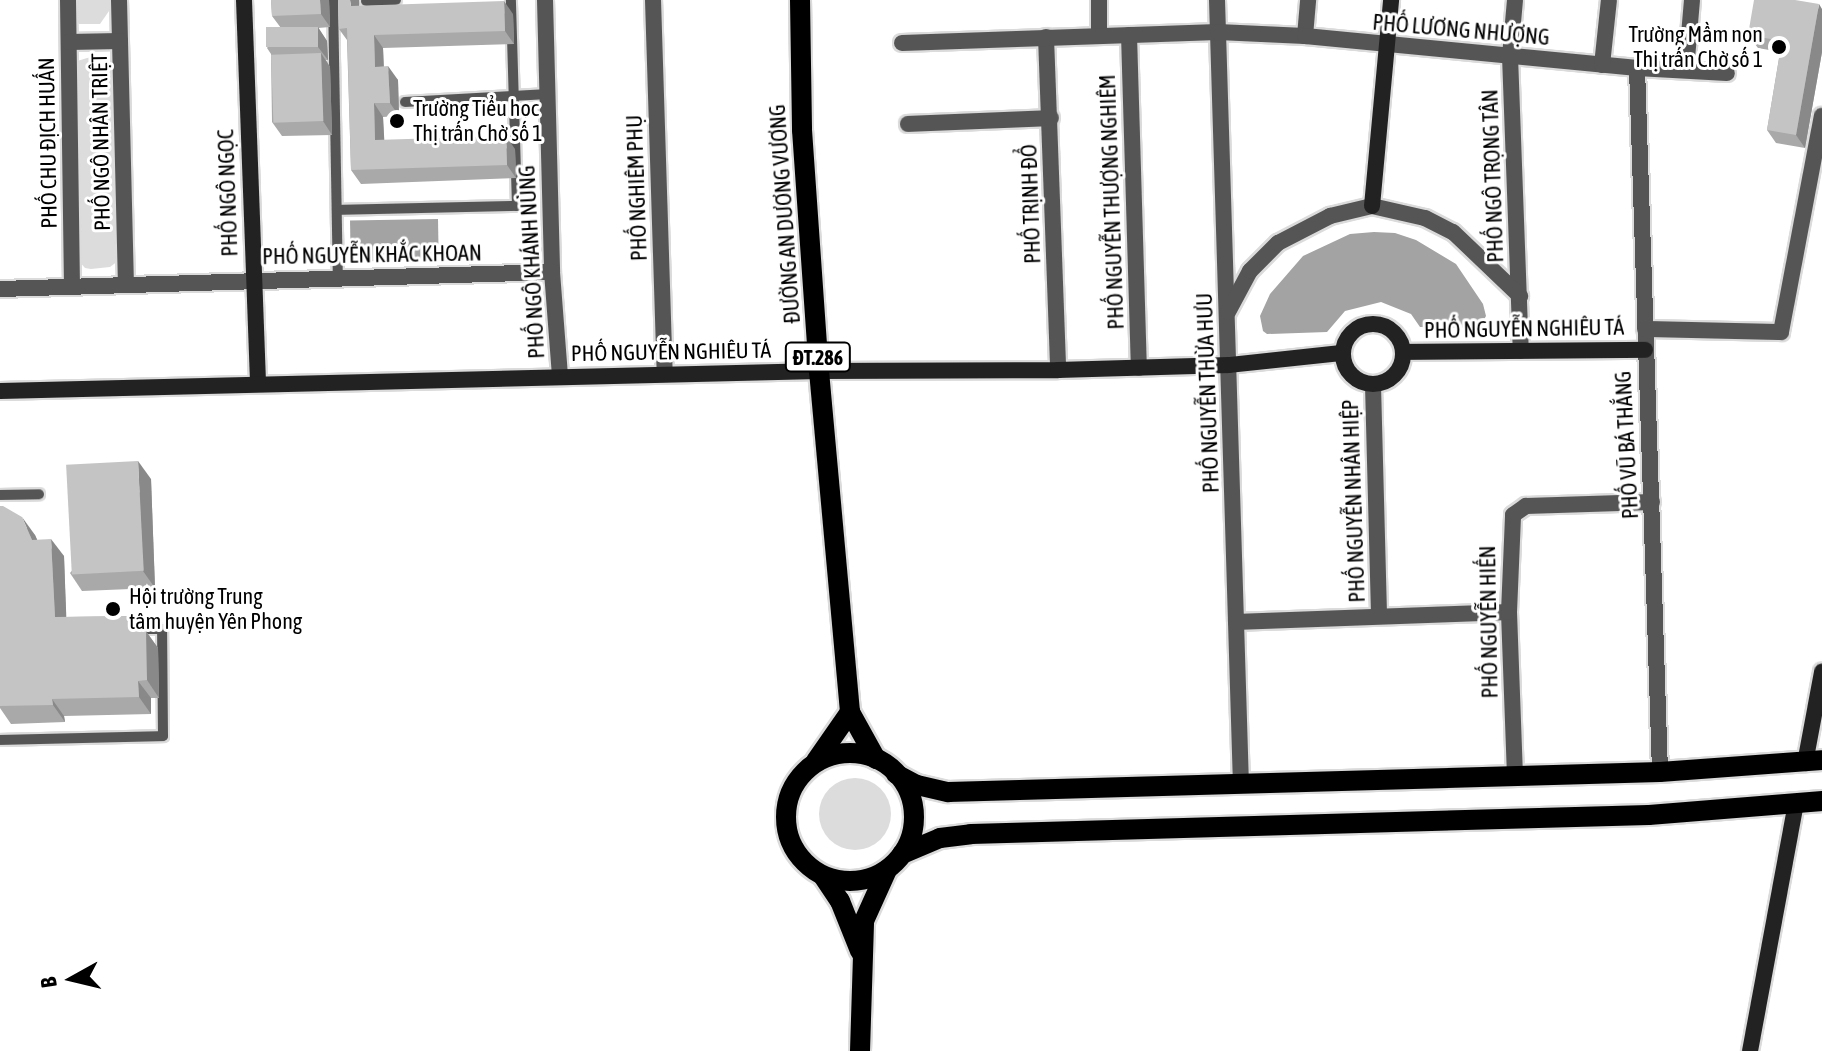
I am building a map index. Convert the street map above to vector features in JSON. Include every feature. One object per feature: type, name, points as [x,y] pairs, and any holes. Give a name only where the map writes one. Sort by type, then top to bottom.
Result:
[{"type":"main road","name":"ĐƯỜNG AN DƯƠNG VƯƠNG","points":[[800,0],[802,130],[819,371],[850,712],[876,759]]},
{"type":"main road","name":"ĐT.286","points":[[850,712],[792,791],[786,823],[798,854],[823,876],[840,901],[861,954]]},
{"type":"main road","points":[[812,765],[843,753],[876,759]]},
{"type":"main road","name":"ĐT.286","points":[[860,1051],[864,921],[887,870],[902,854],[913,822],[912,806],[896,774],[876,759]]},
{"type":"main road","points":[[896,774],[917,785],[948,792],[1660,772],[1813,762]]},
{"type":"main road","points":[[902,854],[940,838],[971,834],[1634,816],[1822,801]]},
{"type":"main road","points":[[823,876],[845,881],[867,879],[887,870]]},
{"type":"street","name":"PHỐ CHU ĐỊCH HUẤN","points":[[68,0],[72,285]]},
{"type":"street","name":"PHỐ NGÔ NHÂN TRIỆT","points":[[119,0],[126,284]]},
{"type":"street","name":"PHỐ NGÔ NGỌC","points":[[244,0],[258,384]]},
{"type":"street","name":"PHỐ NGÔ KHÁNH NÙNG","points":[[545,0],[552,272],[560,377]]},
{"type":"street","name":"PHỐ NGHIÊM PHỤ","points":[[653,0],[665,374]]},
{"type":"street","points":[[1099,0],[1099,35]]},
{"type":"street","name":"PHỐ NGUYỄN THỪA HƯU","points":[[1217,0],[1241,784]]},
{"type":"street","points":[[1305,36],[1308,0]]},
{"type":"street","points":[[1372,206],[1391,0]]},
{"type":"street","name":"PHỐ NGÔ TRỌNG TÂN","points":[[1515,0],[1510,56],[1521,351]]},
{"type":"street","points":[[1602,65],[1609,0]]},
{"type":"street","points":[[1686,70],[1692,0]]},
{"type":"street","name":"PHỐ LƯƠNG NHƯỢNG","points":[[902,43],[1218,32],[1305,36],[1602,65],[1727,73]]},
{"type":"street","name":"PHỐ NGUYỄN THƯỢNG NGHIÊM","points":[[1129,35],[1139,368]]},
{"type":"street","name":"PHỐ TRỊNH ĐỔ","points":[[1046,37],[1058,370]]},
{"type":"street","points":[[69,42],[120,41]]},
{"type":"street","name":"PHỐ VŨ BÁ THẮNG","points":[[1637,68],[1660,772]]},
{"type":"street","points":[[1645,329],[1781,332],[1822,116]]},
{"type":"street","points":[[908,124],[1051,118]]},
{"type":"street","points":[[1228,314],[1250,271],[1278,243],[1330,216],[1372,206],[1425,218],[1453,232],[1520,296]]},
{"type":"street","name":"PHỐ NGUYỄN KHẮC KHOAN","points":[[0,289],[552,272]]},
{"type":"street","points":[[1372,324],[1390,329],[1403,352],[1395,375],[1373,385],[1351,375],[1342,353],[1348,336],[1372,324]]},
{"type":"street","name":"PHỐ NGUYỄN NGHIÊU TÁ","points":[[1403,352],[1645,350]]},
{"type":"street","name":"PHỐ NGUYỄN NGHIÊU TÁ","points":[[0,391],[665,374],[1139,368],[1229,365],[1342,353]]},
{"type":"street","name":"PHỐ NGUYỄN NHÂN HIỆP","points":[[1373,385],[1379,616]]},
{"type":"street","name":"PHỐ NGUYỄN HIẾN","points":[[1515,776],[1509,612],[1510,523],[1518,510],[1526,506],[1652,502]]},
{"type":"street","points":[[1236,622],[1509,612]]},
{"type":"street","points":[[1813,762],[1822,672]]},
{"type":"street","points":[[1750,1051],[1796,804]]},
{"type":"lane","points":[[333,0],[338,277]]},
{"type":"lane","points":[[366,1],[396,0]]},
{"type":"lane","points":[[337,210],[517,206],[511,0]]},
{"type":"lane","points":[[405,102],[548,94]]},
{"type":"lane","points":[[0,495],[39,494]]},
{"type":"lane","points":[[0,740],[163,736],[162,629],[119,629]]},
{"type":"shaded area","points":[[71,0],[109,0],[109,11],[100,24],[79,24],[71,17]]},
{"type":"shaded area","points":[[97,55],[114,69],[118,261],[110,267],[91,269],[85,268],[78,260],[74,62]]},
{"type":"shaded area","points":[[438,219],[439,260],[351,262],[350,221]]},
{"type":"shaded area","points":[[1395,233],[1416,240],[1456,264],[1483,304],[1486,316],[1482,323],[1477,328],[1420,327],[1411,314],[1381,302],[1345,311],[1327,332],[1267,334],[1263,331],[1260,316],[1270,294],[1303,256],[1350,234]]},
{"type":"shaded area","points":[[855,778],[881,788],[891,814],[881,840],[855,850],[829,840],[819,814],[829,788]]},
{"type":"building","points":[[271,0],[320,0],[321,14],[272,16]]},
{"type":"building","points":[[338,0],[350,0],[351,6],[504,1],[505,31],[374,35],[375,67],[388,66],[390,103],[374,103],[375,140],[506,136],[507,165],[351,170],[347,28],[339,29]]},
{"type":"building","points":[[1754,0],[1795,0],[1819,4],[1796,135],[1767,130],[1782,41],[1748,35]]},
{"type":"building","points":[[266,27],[318,27],[318,47],[266,47]]},
{"type":"building","points":[[321,53],[323,121],[273,123],[271,55]]},
{"type":"building","points":[[138,461],[144,571],[72,575],[66,465]]},
{"type":"building","points":[[0,506],[22,517],[32,540],[51,539],[55,617],[135,616],[136,630],[146,630],[147,680],[138,681],[139,697],[52,699],[53,705],[0,706]]},
{"type":"place","name":"Trường Mầm non Thị trấn Chờ số 1","points":[[1779,47]]},
{"type":"place","name":"Trường Tiểu học Thị trấn Chờ số 1","points":[[397,121]]},
{"type":"place","name":"Hội trường Trung tâm huyện Yên Phong","points":[[113,609]]}]
